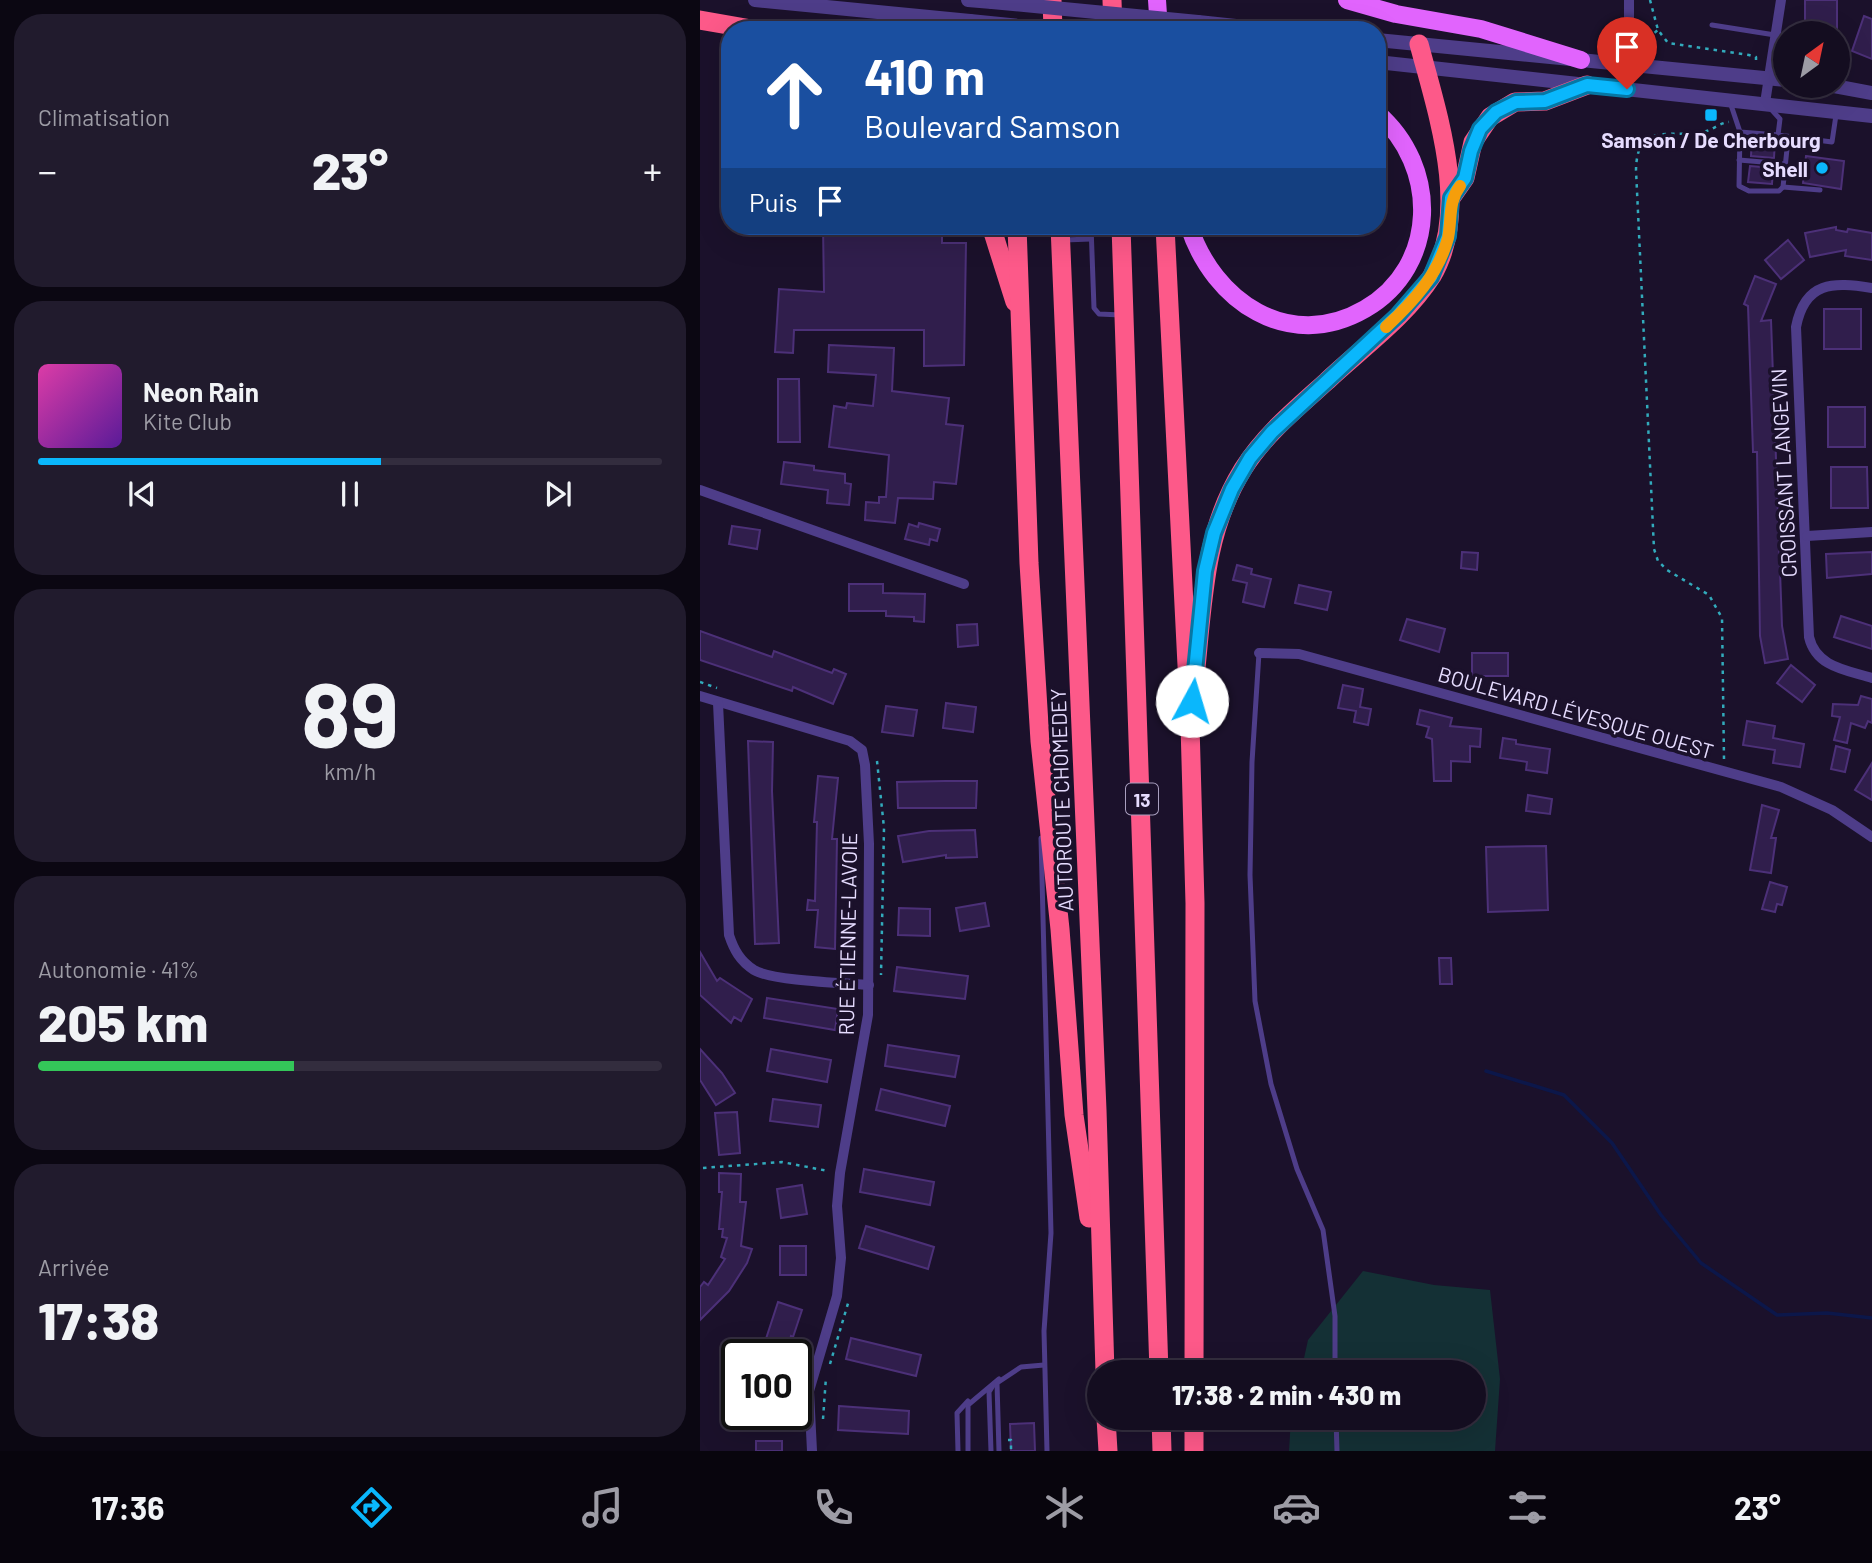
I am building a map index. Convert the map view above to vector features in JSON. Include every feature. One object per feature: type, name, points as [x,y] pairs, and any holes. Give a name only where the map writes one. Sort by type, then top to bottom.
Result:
[{"type":"highway","points":[[1008,0],[1009,21]]},
{"type":"highway","points":[[1052,0],[1055,21]]},
{"type":"highway","points":[[1112,0],[1113,21]]},
{"type":"highway","points":[[700,20],[721,24]]},
{"type":"highway","points":[[1190,725],[1205,571],[1214,533],[1226,500],[1265,439],[1398,315],[1424,286],[1445,247],[1451,198],[1419,44]]},
{"type":"highway","points":[[1451,198],[1465,178],[1473,142],[1490,117],[1516,102],[1545,101],[1587,85]]},
{"type":"highway","points":[[993,235],[1003,274],[1020,316]]},
{"type":"highway","points":[[1017,235],[1040,741],[1060,929],[1074,1115],[1102,1306]]},
{"type":"highway","name":"AUTOROUTE CHOMEDEY","points":[[1061,235],[1097,1110],[1104,1360]]},
{"type":"highway","name":"13","points":[[1121,235],[1160,1360]]},
{"type":"highway","points":[[1165,235],[1190,725],[1196,954],[1194,1360]]},
{"type":"highway","points":[[1107,1430],[1108,1451]]},
{"type":"highway","points":[[1161,1430],[1161,1451]]},
{"type":"highway","points":[[1194,1430],[1194,1451]]},
{"type":"main road","points":[[1157,0],[1158,21]]},
{"type":"main road","points":[[1347,0],[1396,14],[1481,29],[1581,60]]},
{"type":"main road","points":[[1192,235],[1216,279],[1231,295],[1259,314],[1307,323],[1338,319],[1364,309],[1387,292],[1406,268],[1416,250],[1424,212],[1421,182],[1411,153],[1386,121]]},
{"type":"street","points":[[755,0],[970,21]]},
{"type":"street","points":[[968,0],[1188,21]]},
{"type":"street","points":[[1629,0],[1629,64]]},
{"type":"street","points":[[1777,21],[1781,0]]},
{"type":"street","points":[[1386,41],[1773,79]]},
{"type":"street","points":[[1765,103],[1773,47]]},
{"type":"street","points":[[1386,63],[1872,116]]},
{"type":"street","points":[[1850,89],[1872,93]]},
{"type":"street","name":"CROISSANT LANGEVIN","points":[[1872,288],[1831,284],[1811,295],[1798,316],[1797,340],[1809,637],[1812,648],[1831,666],[1872,678]]},
{"type":"street","points":[[700,490],[964,584]]},
{"type":"street","points":[[1807,536],[1872,532]]},
{"type":"street","name":"BOULEVARD LÉVESQUE OUEST","points":[[1259,653],[1299,654],[1781,787],[1832,810],[1872,837]]},
{"type":"street","name":"RUE ÉTIENNE-LAVOIE","points":[[700,696],[849,741],[862,750],[866,765],[875,985],[840,1173],[839,1283],[810,1391],[812,1451]]},
{"type":"street","points":[[718,703],[729,935],[735,953],[756,972],[875,985]]},
{"type":"lane","points":[[1712,25],[1773,35]]},
{"type":"lane","points":[[1729,99],[1740,132],[1738,183],[1744,190],[1772,192],[1783,187],[1820,190]]},
{"type":"lane","points":[[1765,103],[1780,119],[1778,135],[1787,149],[1783,187]]},
{"type":"lane","points":[[1740,132],[1832,142],[1837,111]]},
{"type":"lane","points":[[1739,160],[1785,164]]},
{"type":"lane","points":[[1071,235],[1091,239]]},
{"type":"lane","points":[[1091,235],[1094,308],[1102,315],[1124,315]]},
{"type":"lane","points":[[1259,653],[1252,762],[1250,875],[1255,1001],[1271,1084],[1297,1169],[1324,1230],[1335,1316],[1335,1360]]},
{"type":"lane","points":[[1040,741],[1051,1233],[1044,1365],[1047,1451]]},
{"type":"lane","points":[[958,1451],[958,1410],[979,1393],[1021,1367],[1044,1365]]},
{"type":"lane","points":[[991,1451],[989,1392],[1004,1376]]},
{"type":"lane","points":[[999,1451],[995,1387],[1004,1376]]},
{"type":"lane","points":[[968,1451],[967,1409],[969,1402],[979,1393]]},
{"type":"lane","points":[[1336,1430],[1337,1451]]},
{"type":"path","points":[[1650,0],[1658,30],[1672,44],[1756,57]]},
{"type":"path","points":[[1651,36],[1658,30]]},
{"type":"path","points":[[1724,766],[1722,618],[1709,595],[1667,570],[1658,561],[1654,549],[1636,170],[1638,153],[1650,137],[1665,133],[1704,132],[1726,122]]},
{"type":"path","points":[[700,682],[723,690]]},
{"type":"path","points":[[875,755],[880,767],[884,828],[875,985]]},
{"type":"path","points":[[703,1168],[782,1162],[840,1173]]},
{"type":"path","points":[[823,1422],[827,1373],[845,1322],[849,1297]]},
{"type":"path","points":[[1011,1440],[1011,1451]]},
{"type":"green space","points":[[1363,1271],[1434,1285],[1490,1290],[1500,1379],[1495,1451],[1289,1451],[1290,1430],[1486,1430],[1486,1360],[1304,1360],[1308,1340]]},
{"type":"building","points":[[1805,0],[1837,0],[1837,21],[1805,21]]},
{"type":"building","points":[[1864,16],[1872,19],[1872,59],[1852,51]]},
{"type":"building","points":[[1752,138],[1775,140],[1774,158],[1751,156]]},
{"type":"building","points":[[1806,156],[1844,161],[1841,189],[1803,183]]},
{"type":"building","points":[[1750,166],[1773,168],[1772,184],[1748,182]]},
{"type":"building","points":[[1836,227],[1836,230],[1847,232],[1848,229],[1872,233],[1872,260],[1845,256],[1846,250],[1810,257],[1805,233]]},
{"type":"building","points":[[823,235],[942,235],[942,243],[966,243],[964,365],[924,366],[924,330],[794,330],[793,353],[775,352],[779,289],[824,292]]},
{"type":"building","points":[[1788,240],[1804,260],[1781,279],[1765,260]]},
{"type":"building","points":[[1755,276],[1776,284],[1761,321],[1771,320],[1782,626],[1788,659],[1765,663],[1760,636],[1757,452],[1753,452],[1748,306],[1744,304]]},
{"type":"building","points":[[1824,309],[1861,309],[1861,349],[1824,349]]},
{"type":"building","points":[[829,345],[894,348],[892,391],[949,398],[946,424],[963,426],[956,484],[934,482],[933,499],[898,498],[895,523],[865,520],[866,502],[879,503],[879,497],[886,497],[889,455],[829,447],[834,406],[846,408],[847,403],[873,406],[876,375],[828,372]]},
{"type":"building","points":[[778,379],[799,379],[800,442],[778,442]]},
{"type":"building","points":[[1828,407],[1865,407],[1865,447],[1828,447]]},
{"type":"building","points":[[784,462],[845,474],[845,483],[851,484],[849,505],[827,503],[828,490],[781,484]]},
{"type":"building","points":[[1831,467],[1867,467],[1868,508],[1831,508]]},
{"type":"building","points":[[919,523],[940,529],[937,541],[930,539],[929,545],[905,539],[909,524],[918,527]]},
{"type":"building","points":[[732,526],[760,530],[757,549],[729,544]]},
{"type":"building","points":[[1462,552],[1478,553],[1477,570],[1461,568]]},
{"type":"building","points":[[1872,552],[1872,574],[1827,578],[1826,554]]},
{"type":"building","points":[[1237,565],[1252,569],[1251,574],[1271,579],[1264,607],[1243,602],[1247,583],[1233,580]]},
{"type":"building","points":[[849,584],[883,584],[883,593],[925,594],[924,622],[914,621],[914,617],[886,616],[886,611],[849,611]]},
{"type":"building","points":[[1299,585],[1331,592],[1327,610],[1295,603]]},
{"type":"building","points":[[1841,616],[1872,626],[1872,649],[1834,637]]},
{"type":"building","points":[[1407,619],[1445,629],[1439,652],[1400,640]]},
{"type":"building","points":[[977,624],[978,645],[958,647],[957,625]]},
{"type":"building","points":[[700,631],[772,657],[774,651],[832,673],[834,669],[846,674],[833,704],[793,687],[792,691],[700,660]]},
{"type":"building","points":[[1472,653],[1508,653],[1508,676],[1472,676]]},
{"type":"building","points":[[1791,665],[1815,685],[1802,702],[1777,683]]},
{"type":"building","points":[[1343,685],[1363,689],[1360,707],[1371,709],[1368,725],[1354,722],[1356,711],[1338,708]]},
{"type":"building","points":[[1861,696],[1872,699],[1872,723],[1868,721],[1865,728],[1851,723],[1847,743],[1834,740],[1840,717],[1832,716],[1833,704],[1858,705]]},
{"type":"building","points":[[946,703],[976,707],[973,732],[943,728]]},
{"type":"building","points":[[886,706],[917,710],[913,736],[882,732]]},
{"type":"building","points":[[1420,710],[1452,718],[1450,726],[1481,729],[1480,747],[1470,746],[1470,762],[1451,761],[1451,781],[1434,781],[1432,739],[1426,737],[1429,727],[1417,724]]},
{"type":"building","points":[[1747,721],[1775,726],[1773,738],[1804,744],[1800,767],[1773,763],[1775,750],[1743,745]]},
{"type":"building","points":[[1503,738],[1516,740],[1516,744],[1550,749],[1547,773],[1526,770],[1527,762],[1500,758]]},
{"type":"building","points":[[748,741],[773,742],[772,791],[779,943],[755,944]]},
{"type":"building","points":[[1836,746],[1850,750],[1845,772],[1831,769]]},
{"type":"building","points":[[1872,763],[1872,800],[1855,790]]},
{"type":"building","points":[[818,776],[838,778],[832,839],[837,839],[835,949],[815,947],[818,910],[807,910],[808,900],[815,901],[817,822],[814,822]]},
{"type":"building","points":[[977,781],[976,808],[898,808],[897,782]]},
{"type":"building","points":[[1528,795],[1552,799],[1550,814],[1526,811]]},
{"type":"building","points":[[1762,805],[1779,810],[1771,838],[1776,838],[1771,873],[1750,870]]},
{"type":"building","points":[[975,830],[977,857],[946,858],[946,855],[903,862],[898,836],[929,831]]},
{"type":"building","points":[[1546,846],[1548,910],[1488,912],[1486,847]]},
{"type":"building","points":[[1770,882],[1787,887],[1782,905],[1777,904],[1775,912],[1762,909]]},
{"type":"building","points":[[985,903],[989,926],[960,931],[956,908]]},
{"type":"building","points":[[899,908],[930,909],[930,936],[898,935]]},
{"type":"building","points":[[700,952],[717,981],[720,978],[752,999],[741,1021],[734,1017],[731,1023],[700,995]]},
{"type":"building","points":[[1439,958],[1451,958],[1452,984],[1440,984]]},
{"type":"building","points":[[897,967],[968,976],[965,999],[894,991]]},
{"type":"building","points":[[767,998],[838,1009],[835,1030],[764,1018]]},
{"type":"building","points":[[888,1045],[959,1056],[955,1077],[885,1066]]},
{"type":"building","points":[[700,1049],[722,1073],[735,1093],[716,1105],[700,1080]]},
{"type":"building","points":[[771,1049],[831,1060],[827,1082],[767,1071]]},
{"type":"building","points":[[881,1089],[950,1106],[945,1126],[876,1110]]},
{"type":"building","points":[[773,1099],[821,1105],[818,1127],[770,1121]]},
{"type":"building","points":[[737,1112],[740,1153],[719,1155],[715,1113]]},
{"type":"building","points":[[864,1169],[934,1182],[930,1205],[860,1192]]},
{"type":"building","points":[[719,1173],[741,1174],[740,1202],[746,1202],[741,1246],[752,1249],[747,1263],[729,1291],[700,1320],[700,1287],[704,1282],[708,1285],[725,1259],[721,1257],[727,1238],[722,1237],[723,1229],[719,1229],[722,1192],[719,1192]]},
{"type":"building","points":[[802,1185],[807,1214],[781,1218],[777,1189]]},
{"type":"building","points":[[866,1226],[934,1247],[928,1269],[859,1248]]},
{"type":"building","points":[[780,1246],[806,1246],[806,1275],[780,1275]]},
{"type":"building","points":[[778,1302],[802,1310],[793,1337],[766,1339]]},
{"type":"building","points":[[851,1338],[921,1355],[916,1376],[846,1359]]},
{"type":"building","points":[[839,1406],[909,1411],[908,1434],[838,1430]]},
{"type":"building","points":[[1034,1423],[1035,1451],[1011,1451],[1010,1424]]},
{"type":"building","points":[[756,1441],[782,1441],[782,1451],[756,1451]]},
{"type":"waterway","points":[[1486,1071],[1564,1095],[1612,1143],[1661,1215],[1701,1263],[1777,1315],[1827,1313],[1872,1318]]},
{"type":"slow traffic","points":[[1386,327],[1431,277],[1448,236],[1451,198],[1460,186]]},
{"type":"place","name":"Samson / De Cherbourg","points":[[1711,115]]},
{"type":"place","name":"Shell","points":[[1822,168]]},
{"type":"route","points":[[1192,701],[1205,571],[1214,533],[1232,489],[1265,439],[1398,315],[1431,277],[1448,236],[1451,198],[1465,178],[1473,142],[1480,129],[1496,112],[1516,102],[1545,101],[1587,85],[1627,89]]}]
